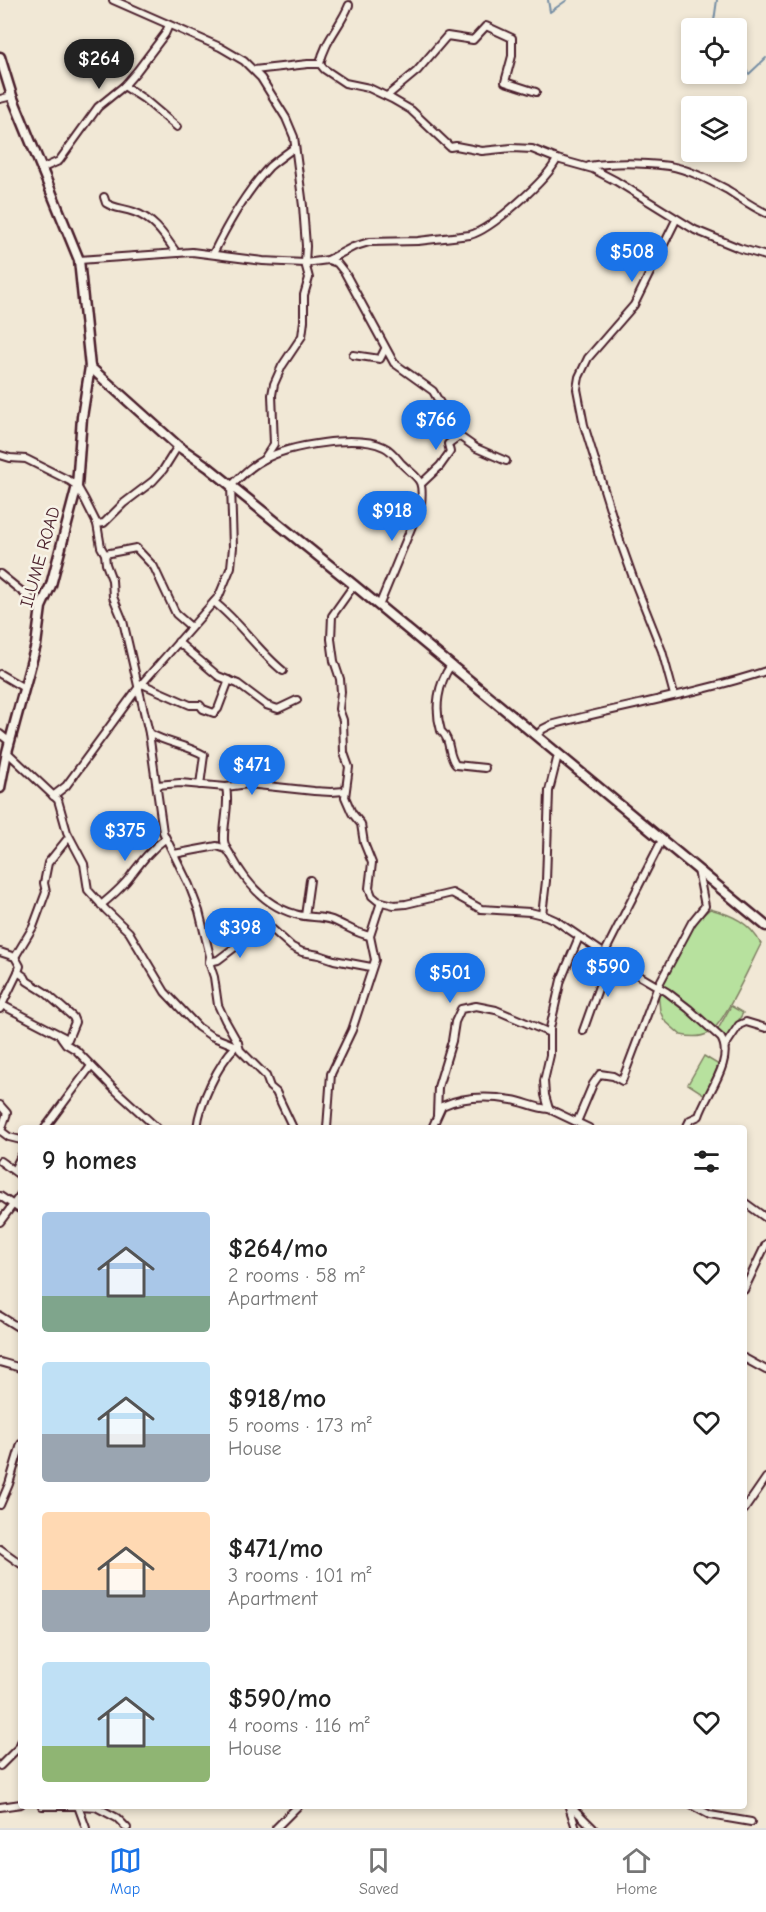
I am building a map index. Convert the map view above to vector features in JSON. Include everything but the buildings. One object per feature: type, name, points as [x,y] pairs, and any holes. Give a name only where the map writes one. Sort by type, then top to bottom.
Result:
[{"type":"street","points":[[113,0],[244,61],[261,78],[286,118],[294,137],[303,206],[305,263],[309,278],[304,295],[302,336],[276,377],[272,395],[274,444],[264,459],[231,486]]},
{"type":"street","points":[[320,64],[326,42],[339,26],[349,5]]},
{"type":"street","points":[[43,168],[59,161],[98,107],[124,86],[142,65],[169,25]]},
{"type":"street","points":[[387,96],[417,71],[447,36],[473,40],[486,26],[513,38],[512,56],[505,82],[536,92]]},
{"type":"street","name":"ILUME ROAD","points":[[0,57],[12,96],[79,260],[90,367],[82,417],[77,486],[51,585],[41,607],[36,645],[7,752],[0,789]]},
{"type":"street","points":[[254,70],[320,64]]},
{"type":"street","points":[[320,64],[345,83],[369,88],[411,110],[450,147],[482,151],[523,147],[586,167],[616,181],[695,230],[766,256]]},
{"type":"street","points":[[124,86],[144,99],[177,127]]},
{"type":"street","points":[[0,99],[12,96]]},
{"type":"street","points":[[213,254],[258,181],[270,167],[295,147]]},
{"type":"street","points":[[79,260],[176,252],[305,263],[328,260],[361,244],[444,239],[476,234],[542,181],[557,159]]},
{"type":"street","points":[[586,167],[616,163],[670,166],[726,189],[766,213]]},
{"type":"street","points":[[104,197],[106,203],[112,207],[137,212],[157,225],[176,252]]},
{"type":"street","points":[[674,695],[662,651],[620,541],[584,425],[577,389],[579,377],[588,358],[634,305],[676,220]]},
{"type":"street","points":[[328,260],[337,263],[345,273],[394,363],[433,391],[459,436],[476,448],[506,461]]},
{"type":"street","points":[[353,355],[380,360],[385,349]]},
{"type":"street","points":[[90,367],[178,447],[208,467],[354,585],[765,923]]},
{"type":"street","points":[[422,483],[440,466],[450,452],[448,444],[459,436]]},
{"type":"street","points":[[264,459],[290,449],[336,441],[377,444],[390,451],[420,479],[422,483],[421,504],[379,606]]},
{"type":"street","points":[[97,524],[104,523],[124,503],[153,481],[178,447]]},
{"type":"street","points":[[0,455],[26,459],[70,481],[77,486],[97,524],[101,547],[112,579],[113,597],[123,621],[140,686],[157,785],[160,822],[165,839],[199,911],[210,956],[209,962],[214,977],[218,1005],[240,1050],[266,1076],[292,1125]]},
{"type":"street","points":[[53,796],[66,786],[140,686],[214,602],[224,586],[231,567],[233,547],[231,486]]},
{"type":"street","points":[[105,554],[131,548],[141,551],[154,567],[176,614],[191,627]]},
{"type":"street","points":[[0,574],[41,607]]},
{"type":"street","points":[[354,585],[332,616],[331,627],[334,661],[340,680],[339,709],[343,720],[344,753],[349,767],[345,797],[352,813],[361,824],[364,843],[372,863],[369,888],[372,896],[381,902],[400,906],[452,893],[481,909],[530,912],[542,915],[555,920],[607,956],[658,986],[696,1015],[721,1038],[725,1046],[726,1053],[708,1098],[702,1105],[699,1116],[690,1120],[688,1125]]},
{"type":"street","points":[[214,602],[234,619],[258,648],[283,671]]},
{"type":"street","points":[[178,642],[207,668],[238,684],[274,709],[297,700]]},
{"type":"street","points":[[451,665],[439,690],[437,705],[441,731],[447,735],[453,762],[456,765],[484,768]]},
{"type":"street","points":[[536,736],[551,725],[707,689],[766,671]]},
{"type":"street","points":[[0,674],[24,688]]},
{"type":"street","points":[[140,686],[190,705],[200,705],[202,709],[214,714],[229,680]]},
{"type":"street","points":[[149,733],[161,740],[204,755],[200,785]]},
{"type":"street","points":[[0,734],[10,742]]},
{"type":"street","points":[[7,752],[58,800],[69,837],[84,864],[88,890],[129,932],[159,983],[198,1027],[211,1036],[237,1044]]},
{"type":"street","points":[[542,915],[546,881],[549,791],[558,755]]},
{"type":"street","points":[[157,785],[180,783],[226,787],[248,784],[314,791],[345,791]]},
{"type":"street","points":[[226,787],[228,803],[224,841],[226,849],[237,867],[263,898],[296,915],[330,920],[357,933],[370,936]]},
{"type":"street","points":[[15,957],[33,927],[46,892],[44,883],[48,864],[69,837]]},
{"type":"street","points":[[101,905],[122,886],[157,844],[165,839]]},
{"type":"street","points":[[583,1031],[607,956],[662,840]]},
{"type":"street","points":[[174,854],[217,846],[226,849]]},
{"type":"street","points":[[577,1122],[593,1084],[600,1074],[613,1076],[622,1081],[658,986],[692,922],[705,906],[698,870]]},
{"type":"street","points":[[305,916],[310,880]]},
{"type":"street","points":[[327,1125],[329,1086],[332,1074],[352,1030],[375,960],[370,936],[381,902]]},
{"type":"street","points":[[209,962],[218,960],[259,928],[265,927],[272,929],[292,947],[302,952],[371,967]]},
{"type":"street","points":[[549,1109],[544,1081],[550,1054],[550,1033],[561,980],[579,937]]},
{"type":"street","points":[[0,952],[15,957],[20,966],[1,1007],[68,1039]]},
{"type":"street","points":[[18,972],[74,1017],[75,1022],[68,1039]]},
{"type":"street","points":[[437,1114],[438,1087],[452,1041],[455,1022],[461,1009],[476,1006],[496,1010],[550,1033]]},
{"type":"street","points":[[725,1046],[739,1025],[746,1022],[766,1028]]},
{"type":"street","points":[[68,1039],[62,1037],[66,1044],[154,1125]]},
{"type":"street","points":[[198,1125],[206,1095],[226,1055],[237,1044]]},
{"type":"street","points":[[47,1125],[91,1066]]},
{"type":"street","points":[[433,1125],[442,1106],[466,1098],[513,1100],[536,1108],[549,1109],[582,1125]]},
{"type":"street","points":[[0,1105],[7,1113],[1,1131],[9,1137],[18,1139]]},
{"type":"street","points":[[0,1161],[18,1174]]},
{"type":"street","points":[[0,1196],[18,1208]]},
{"type":"street","points":[[0,1222],[18,1198]]},
{"type":"street","points":[[747,1204],[766,1218]]},
{"type":"street","points":[[747,1284],[766,1244]]},
{"type":"street","points":[[0,1316],[18,1327]]},
{"type":"street","points":[[747,1360],[766,1370]]},
{"type":"street","points":[[0,1362],[18,1367]]},
{"type":"street","points":[[0,1505],[18,1454]]},
{"type":"street","points":[[747,1502],[766,1478]]},
{"type":"street","points":[[0,1549],[18,1562]]},
{"type":"street","points":[[0,1767],[18,1748]]},
{"type":"street","points":[[0,1807],[18,1804]]},
{"type":"street","points":[[78,1809],[87,1828]]},
{"type":"street","points":[[102,1809],[117,1818],[127,1828]]},
{"type":"street","points":[[276,1828],[295,1809]]},
{"type":"street","points":[[571,1809],[576,1828]]},
{"type":"street","points":[[573,1809],[593,1828]]},
{"type":"street","points":[[698,1809],[706,1814],[751,1822]]},
{"type":"green space","points":[[710,909],[726,914],[746,925],[761,944],[722,1019],[709,1033],[691,1037],[681,1035],[664,1020],[660,1011],[658,992],[697,920]]},
{"type":"green space","points":[[731,1006],[743,1013],[728,1038],[717,1031]]},
{"type":"green space","points":[[704,1056],[719,1065],[705,1095],[688,1084]]},
{"type":"waterway","points":[[548,0],[550,12],[567,0]]},
{"type":"waterway","points":[[714,18],[717,0]]},
{"type":"waterway","points":[[747,71],[749,74],[766,58]]}]
